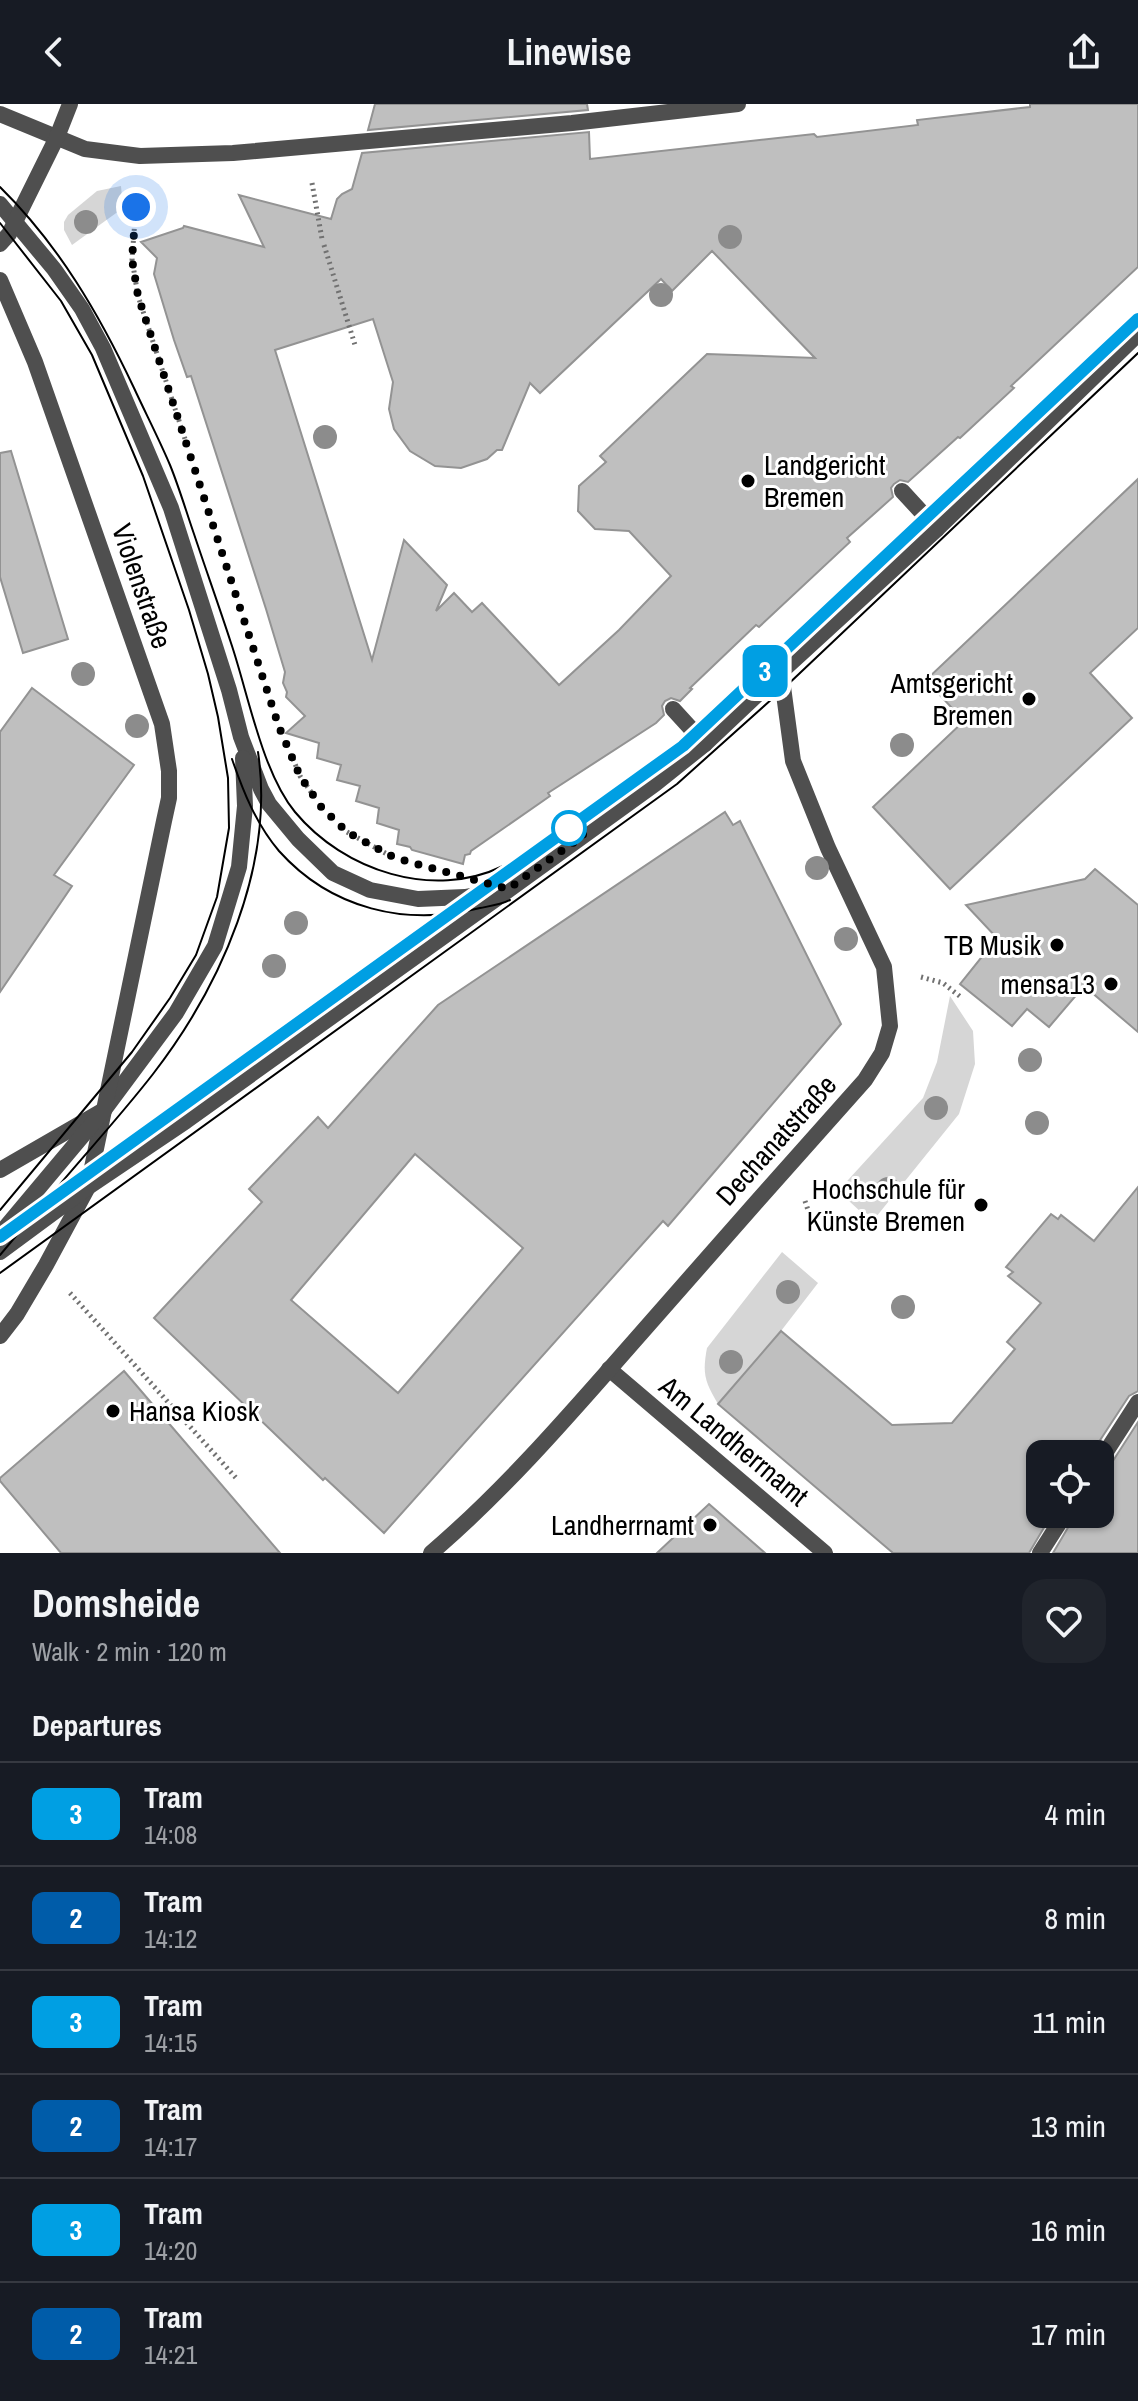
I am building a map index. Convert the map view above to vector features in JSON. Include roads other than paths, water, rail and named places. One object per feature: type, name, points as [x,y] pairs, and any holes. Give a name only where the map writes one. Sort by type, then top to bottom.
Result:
[{"type":"street","points":[[0,244],[9,234],[70,104]]},
{"type":"street","points":[[0,114],[85,149],[140,156],[306,147],[572,123],[738,104]]},
{"type":"street","points":[[0,204],[54,269],[82,309],[103,348],[171,508],[241,737],[269,804],[298,839],[333,873],[370,890],[418,899],[465,897],[508,889]]},
{"type":"street","name":"Violenstraße","points":[[0,280],[35,362],[162,724],[169,771],[169,798],[88,1187]]},
{"type":"street","points":[[0,1252],[655,784],[705,744],[937,529],[1138,334]]},
{"type":"street","points":[[902,491],[937,529]]},
{"type":"street","name":"Dechanatstraße","points":[[431,1553],[464,1525],[529,1458],[865,1080],[882,1053],[890,1026],[884,967],[828,848],[793,761],[781,672]]},
{"type":"street","points":[[673,709],[705,744]]},
{"type":"street","points":[[0,1234],[104,1110],[176,1013],[215,946],[239,867],[245,794],[241,737]]},
{"type":"street","points":[[0,1170],[104,1110]]},
{"type":"street","points":[[0,1336],[46,1265],[88,1187]]},
{"type":"street","name":"Am Landherrnamt","points":[[609,1369],[825,1553]]},
{"type":"street","points":[[1114,1440],[1138,1402]]},
{"type":"street","points":[[1040,1553],[1056,1528]]},
{"type":"tram line","points":[[0,187],[41,232],[76,282],[121,360],[157,436],[222,615],[273,776],[295,812],[315,833],[338,850],[391,874],[448,880],[476,876],[503,866]]},
{"type":"tram line","points":[[0,223],[61,301],[92,355],[143,476],[208,674],[228,778],[229,828],[217,897],[196,955],[132,1052],[0,1210]]},
{"type":"tram line","points":[[0,1237],[683,746],[1138,319]]},
{"type":"tram line","name":"3","points":[[0,1237],[683,746],[1138,319]]},
{"type":"tram line","points":[[0,1273],[677,784],[782,690],[1138,353]]},
{"type":"tram line","points":[[55,1190],[178,1040],[221,963],[250,880],[258,838],[261,795],[258,752]]},
{"type":"tram line","points":[[232,759],[251,807],[279,851],[300,871],[346,900],[398,914],[425,915],[452,913],[510,900]]},
{"type":"tram line","points":[[0,1255],[21,1230]]},
{"type":"place","name":"Landgericht Bremen","points":[[748,481]]},
{"type":"place","name":"Amtsgericht Bremen","points":[[1029,699]]},
{"type":"place","name":"TB Musik","points":[[1057,945]]},
{"type":"place","name":"mensa13","points":[[1111,984]]},
{"type":"place","name":"Hochschule für Künste Bremen","points":[[981,1205]]},
{"type":"place","name":"Hansa Kiosk","points":[[113,1411]]},
{"type":"place","name":"Landherrnamt","points":[[710,1525]]}]
